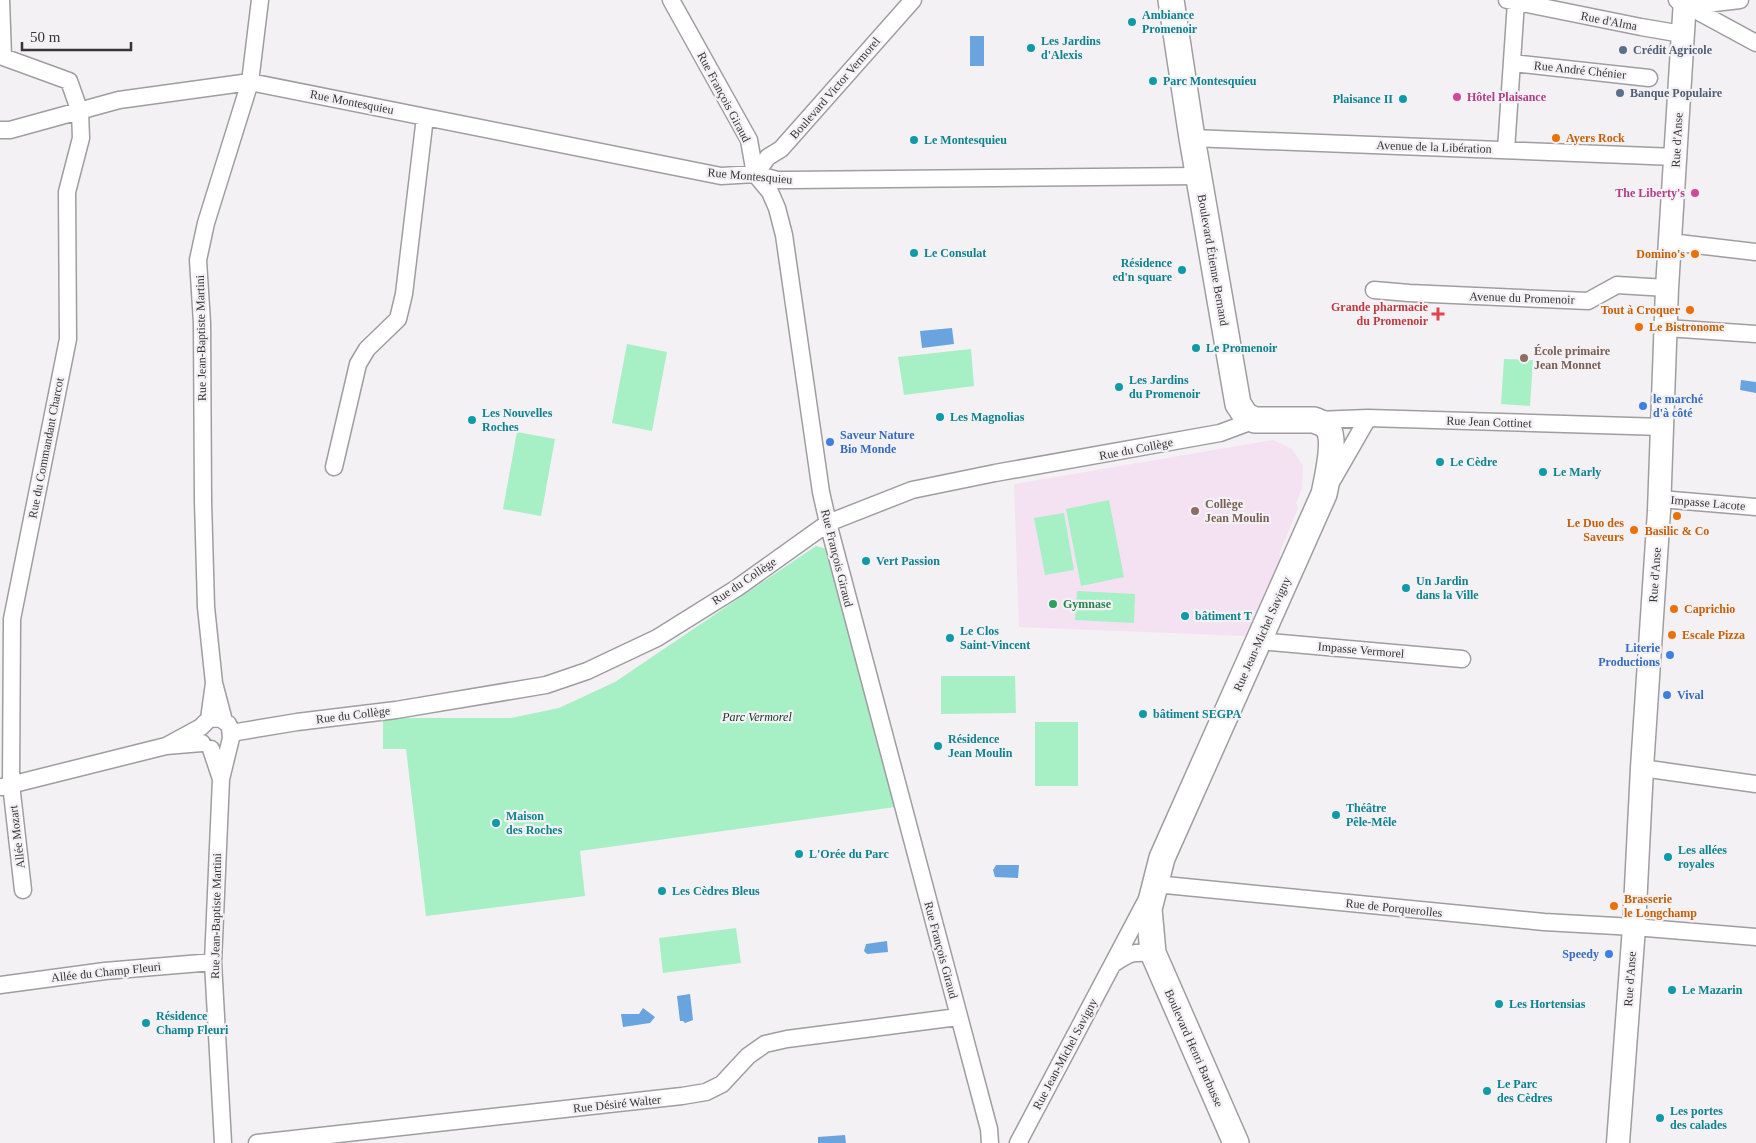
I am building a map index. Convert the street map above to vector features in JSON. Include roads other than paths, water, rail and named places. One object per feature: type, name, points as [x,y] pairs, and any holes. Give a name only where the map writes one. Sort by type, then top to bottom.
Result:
[{"type":"main road","name":"Boulevard Étienne Bernand","points":[[1171,0],[1192,138],[1237,397],[1242,412],[1255,420]]},
{"type":"main road","name":"Rue d'Anse","points":[[1618,1143],[1634,927],[1642,768],[1660,499],[1667,288],[1676,157],[1682,2]]},
{"type":"main road","points":[[1255,420],[1314,420]]},
{"type":"main road","name":"Rue Jean-Michel Savigny","points":[[1152,944],[1149,909],[1162,858],[1324,494],[1330,444],[1328,429],[1323,424],[1314,420]]},
{"type":"main road","name":"Boulevard Henri Barbusse","points":[[1152,944],[1236,1143]]},
{"type":"street","name":"Rue du Commandant Charcot","points":[[1,0],[3,57],[69,81],[80,112],[81,138],[68,192],[68,339],[12,619],[6,786]]},
{"type":"street","name":"Rue Jean-Baptiste Martini","points":[[223,1143],[213,962],[220,779],[215,734],[214,683],[206,598],[203,502],[202,323],[198,260],[206,223],[250,82],[260,0]]},
{"type":"street","name":"Rue François Giraud","points":[[671,0],[749,140],[756,174],[770,192],[777,208],[784,235],[821,492],[828,523],[991,1138]]},
{"type":"street","name":"Boulevard Victor Vermorel","points":[[756,174],[768,157],[781,149],[913,0]]},
{"type":"street","points":[[1682,2],[1740,0]]},
{"type":"street","points":[[1506,150],[1512,62],[1512,1]]},
{"type":"street","name":"Rue d'Alma","points":[[1512,1],[1682,34]]},
{"type":"street","points":[[1682,2],[1756,43]]},
{"type":"street","name":"Rue André Chénier","points":[[1512,62],[1649,78]]},
{"type":"street","name":"Rue Montesquieu","points":[[0,130],[10,130],[119,100],[250,82],[721,176],[756,174],[777,180],[1199,176]]},
{"type":"street","points":[[334,467],[358,364],[367,349],[398,319],[404,294],[425,117]]},
{"type":"street","name":"Avenue de la Libération","points":[[1192,138],[1676,157]]},
{"type":"street","points":[[1670,242],[1756,252]]},
{"type":"street","name":"Avenue du Promenoir","points":[[1374,290],[1588,301],[1617,286],[1667,288]]},
{"type":"street","points":[[1666,328],[1756,334]]},
{"type":"street","name":"Rue Jean Cottinet","points":[[1314,420],[1368,418],[1663,427]]},
{"type":"street","name":"Rue Jean-Michel Savigny","points":[[1324,494],[1368,418]]},
{"type":"street","name":"Rue du Collège","points":[[6,786],[215,734],[396,710],[546,685],[587,671],[636,649],[683,623],[738,588],[828,523],[912,490],[995,473],[1220,433],[1255,420]]},
{"type":"street","name":"Impasse Lacote","points":[[1660,499],[1756,508]]},
{"type":"street","name":"Impasse Vermorel","points":[[1259,641],[1462,659]]},
{"type":"street","points":[[1642,768],[1756,784]]},
{"type":"street","name":"Allée Mozart","points":[[6,786],[23,890]]},
{"type":"street","name":"Rue Jean-Michel Savigny","points":[[1018,1143],[1155,884]]},
{"type":"street","name":"Rue de Porquerolles","points":[[1155,884],[1544,922],[1756,937]]},
{"type":"street","name":"Rue Jean-Michel Savigny","points":[[1112,966],[1128,954],[1152,944]]},
{"type":"street","name":"Allée du Champ Fleuri","points":[[0,985],[105,971],[213,962]]},
{"type":"street","name":"Rue Désiré Walter","points":[[257,1143],[662,1099],[706,1092],[722,1084],[748,1056],[765,1044],[787,1039],[958,1017]]},
{"type":"water","points":[[970,36],[984,36],[984,66],[970,66]]},
{"type":"water","points":[[952,328],[954,344],[922,348],[920,331]]},
{"type":"water","points":[[1741,380],[1756,382],[1756,393],[1740,390]]},
{"type":"water","points":[[996,865],[1019,865],[1018,878],[995,877],[993,870]]},
{"type":"water","points":[[887,941],[888,952],[867,954],[864,951],[866,944]]},
{"type":"water","points":[[690,994],[693,1020],[685,1023],[680,1021],[677,996]]},
{"type":"water","points":[[643,1008],[655,1017],[650,1023],[623,1027],[621,1014],[639,1014]]},
{"type":"water","points":[[845,1135],[846,1143],[818,1143],[818,1137]]},
{"type":"place","name":"Ambiance Promenoir","points":[[1132,22]]},
{"type":"place","name":"Les Jardins d'Alexis","points":[[1031,48]]},
{"type":"place","name":"Crédit Agricole","points":[[1623,50]]},
{"type":"place","name":"Parc Montesquieu","points":[[1153,81]]},
{"type":"place","name":"Banque Populaire","points":[[1620,93]]},
{"type":"place","name":"Hôtel Plaisance","points":[[1457,97]]},
{"type":"place","name":"Plaisance II","points":[[1403,99]]},
{"type":"place","name":"Ayers Rock","points":[[1556,138]]},
{"type":"place","name":"Le Montesquieu","points":[[914,140]]},
{"type":"place","name":"The Liberty's","points":[[1695,193]]},
{"type":"place","name":"Le Consulat","points":[[914,253]]},
{"type":"place","name":"Domino's","points":[[1695,254]]},
{"type":"place","name":"Résidence ed'n square","points":[[1182,270]]},
{"type":"place","name":"Tout à Croquer","points":[[1690,310]]},
{"type":"place","name":"Grande pharmacie du Promenoir","points":[[1438,314]]},
{"type":"place","name":"Le Bistronome","points":[[1639,327]]},
{"type":"place","name":"Le Promenoir","points":[[1196,348]]},
{"type":"place","name":"École primaire Jean Monnet","points":[[1524,358]]},
{"type":"place","name":"Les Jardins du Promenoir","points":[[1119,387]]},
{"type":"place","name":"le marché d'à côté","points":[[1643,406]]},
{"type":"place","name":"Les Magnolias","points":[[940,417]]},
{"type":"place","name":"Les Nouvelles Roches","points":[[472,420]]},
{"type":"place","name":"Saveur Nature Bio Monde","points":[[830,442]]},
{"type":"place","name":"Le Cèdre","points":[[1440,462]]},
{"type":"place","name":"Le Marly","points":[[1543,472]]},
{"type":"place","name":"Collège Jean Moulin","points":[[1195,511]]},
{"type":"place","name":"Basilic & Co","points":[[1677,516]]},
{"type":"place","name":"Le Duo des Saveurs","points":[[1634,530]]},
{"type":"place","name":"Vert Passion","points":[[866,561]]},
{"type":"place","name":"Un Jardin dans la Ville","points":[[1406,588]]},
{"type":"place","name":"Gymnase","points":[[1053,604]]},
{"type":"place","name":"Caprichio","points":[[1674,609]]},
{"type":"place","name":"bâtiment T","points":[[1185,616]]},
{"type":"place","name":"Escale Pizza","points":[[1672,635]]},
{"type":"place","name":"Le Clos Saint-Vincent","points":[[950,638]]},
{"type":"place","name":"Literie Productions","points":[[1670,655]]},
{"type":"place","name":"Vival","points":[[1667,695]]},
{"type":"place","name":"bâtiment SEGPA","points":[[1143,714]]},
{"type":"place","name":"Résidence Jean Moulin","points":[[938,746]]},
{"type":"place","name":"Théâtre Pêle-Mêle","points":[[1336,815]]},
{"type":"place","name":"Maison des Roches","points":[[496,823]]},
{"type":"place","name":"L'Orée du Parc","points":[[799,854]]},
{"type":"place","name":"Les allées royales","points":[[1668,857]]},
{"type":"place","name":"Les Cèdres Bleus","points":[[662,891]]},
{"type":"place","name":"Brasserie le Longchamp","points":[[1614,906]]},
{"type":"place","name":"Speedy","points":[[1609,954]]},
{"type":"place","name":"Le Mazarin","points":[[1672,990]]},
{"type":"place","name":"Les Hortensias","points":[[1499,1004]]},
{"type":"place","name":"Résidence Champ Fleuri","points":[[146,1023]]},
{"type":"place","name":"Le Parc des Cèdres","points":[[1487,1091]]},
{"type":"place","name":"Les portes des calades","points":[[1660,1118]]},
{"type":"park label","name":"Parc Vermorel","points":[[757,717]]}]
